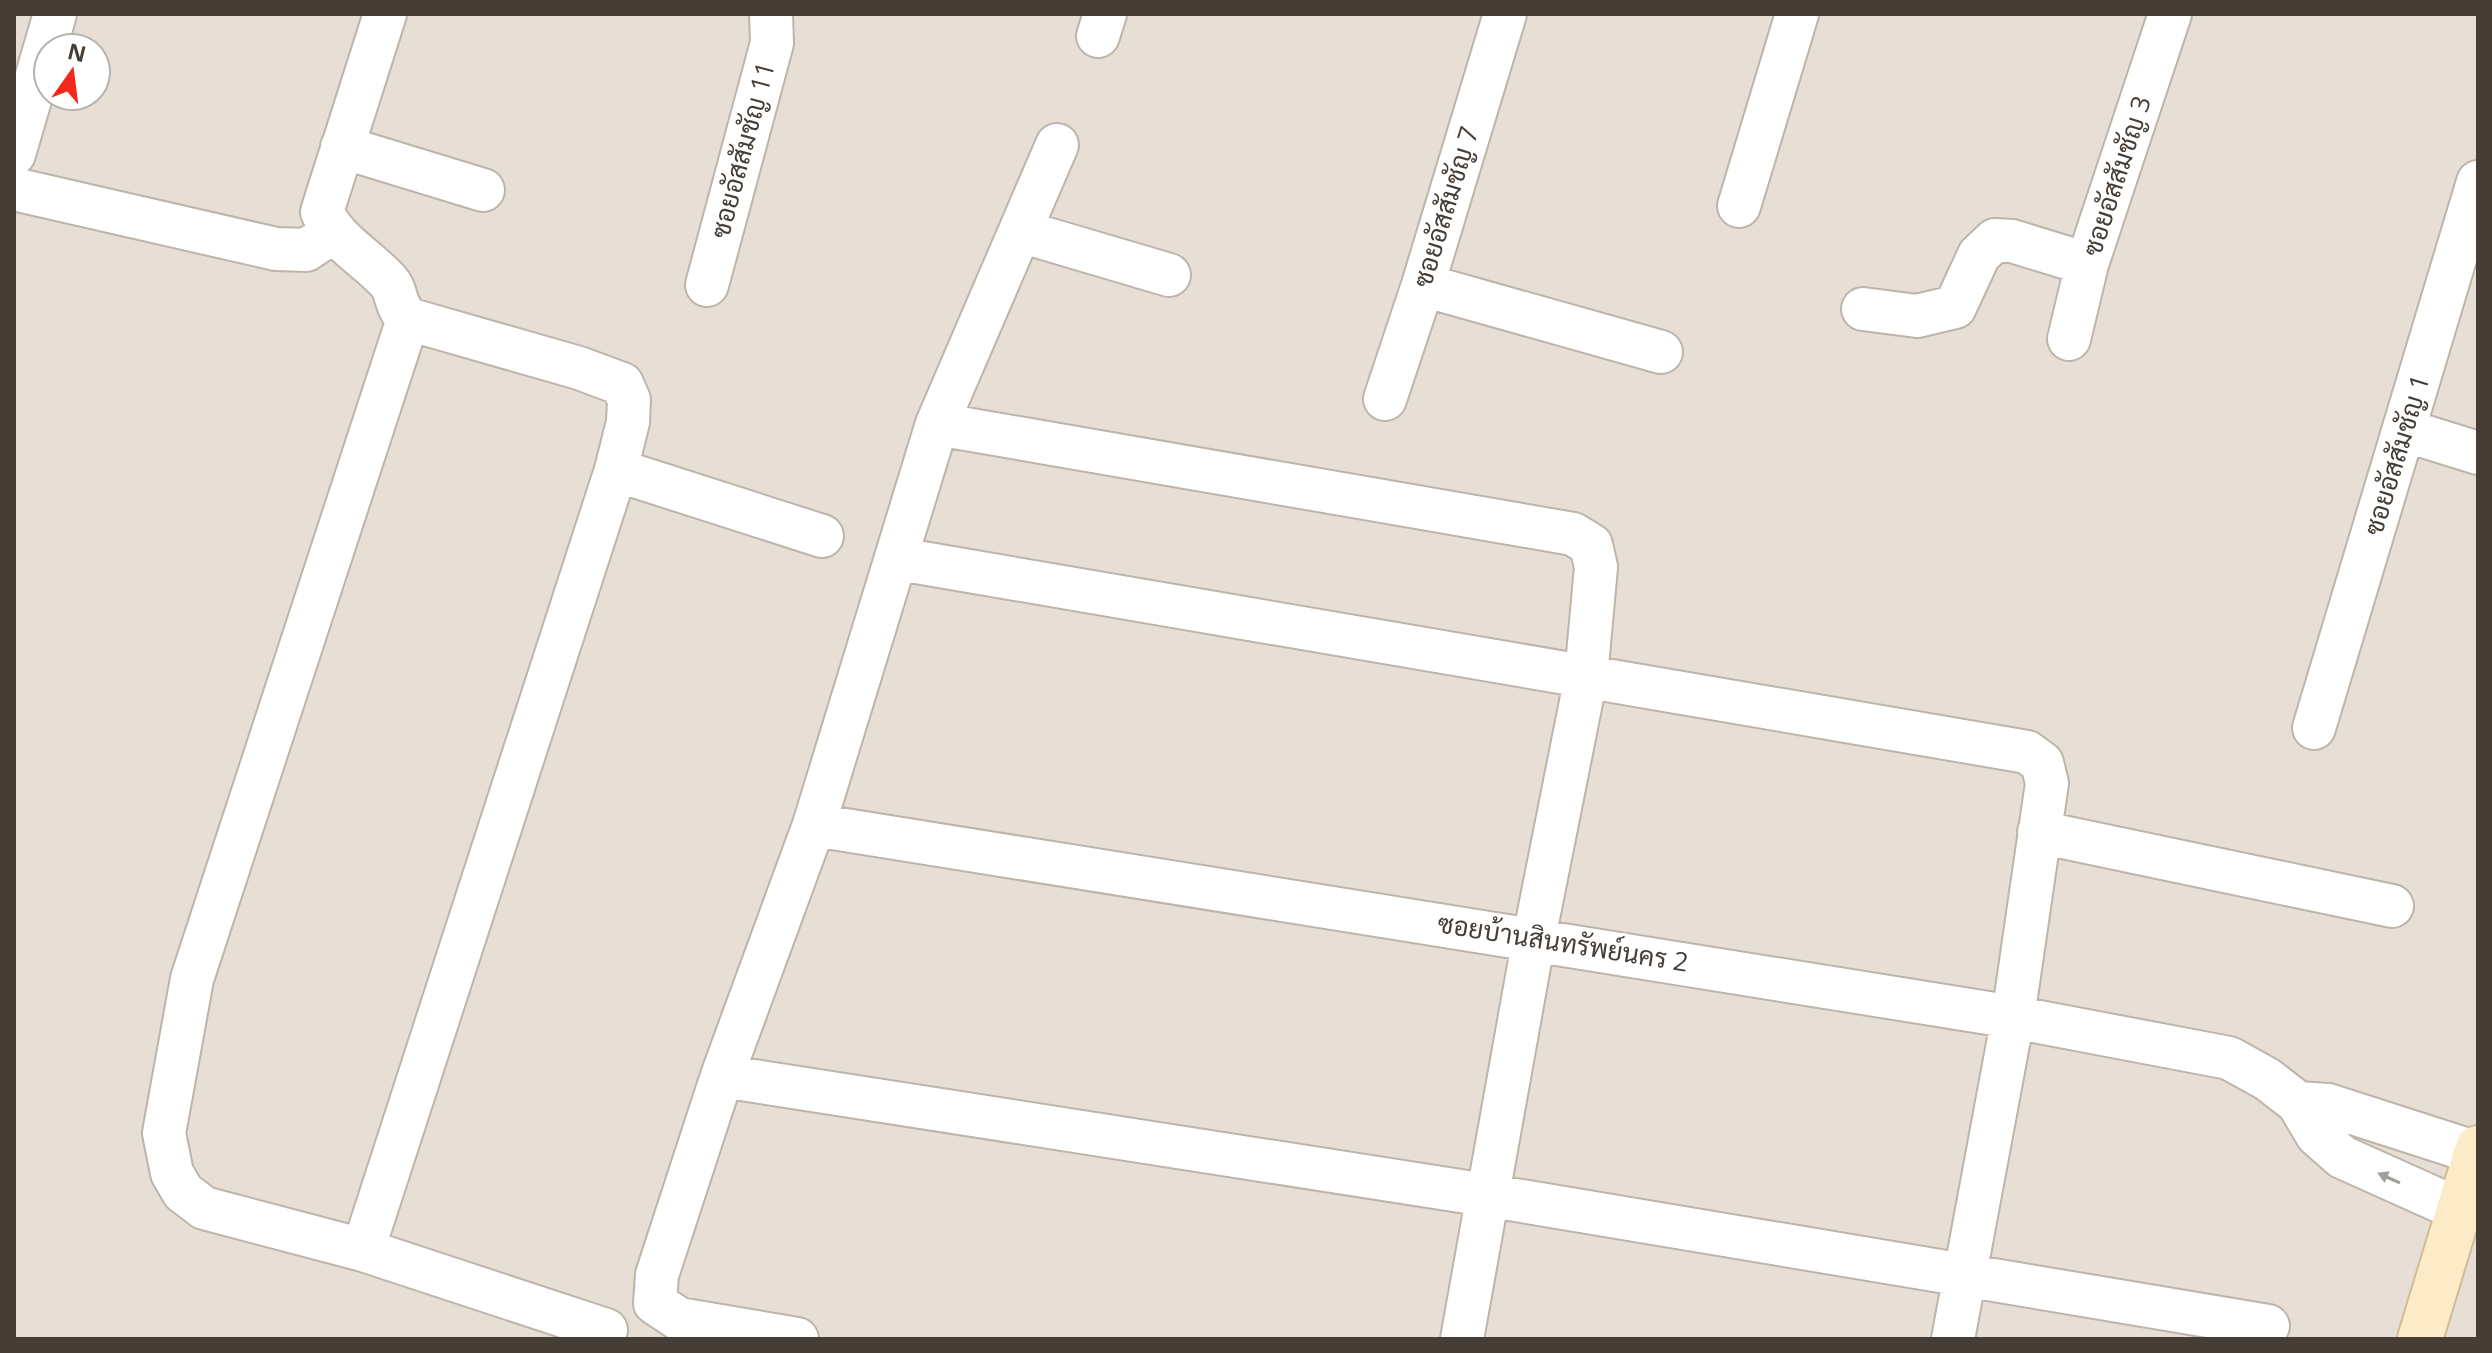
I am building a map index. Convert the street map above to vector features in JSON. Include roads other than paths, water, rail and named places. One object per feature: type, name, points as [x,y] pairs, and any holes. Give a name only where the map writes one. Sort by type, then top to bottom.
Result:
[{"type":"street","points":[[14,154],[55,14]]},
{"type":"street","points":[[14,189],[276,249],[306,250],[327,222],[342,147],[385,14]]},
{"type":"street","name":"ซอยอัสสัมชัญ 11","points":[[707,285],[772,43],[771,14]]},
{"type":"street","name":"ซอยอัสสัมชัญ 7","points":[[1385,399],[1505,14]]},
{"type":"street","points":[[1739,206],[1797,14]]},
{"type":"street","name":"ซอยอัสสัมชัญ 3","points":[[2069,339],[2087,264],[2170,14]]},
{"type":"street","points":[[797,1339],[679,1319],[655,1303],[657,1275],[722,1076],[814,825],[899,559],[937,424],[1057,145]]},
{"type":"street","points":[[342,147],[483,190]]},
{"type":"street","name":"ซอยอัสสัมชัญ 1","points":[[2314,728],[2478,182]]},
{"type":"street","points":[[327,222],[392,284],[396,307],[408,319],[579,368],[622,384],[629,400],[628,422],[616,470],[363,1250]]},
{"type":"street","points":[[1020,231],[1169,275]]},
{"type":"street","points":[[1863,309],[1917,316],[1955,307],[1979,255],[1995,240],[2012,241],[2087,264]]},
{"type":"street","points":[[1423,285],[1661,352]]},
{"type":"street","points":[[408,319],[192,979],[164,1133],[172,1173],[183,1192],[204,1208],[363,1250],[606,1330]]},
{"type":"street","points":[[937,424],[1573,534],[1591,545],[1596,567],[1586,677],[1534,938],[1462,1339]]},
{"type":"street","points":[[2404,430],[2478,453]]},
{"type":"street","points":[[616,470],[822,536]]},
{"type":"street","points":[[899,559],[2027,752],[2042,763],[2047,783],[2013,1017],[1953,1339]]},
{"type":"street","name":"ซอยบ้านสินทรัพย์นคร 2","points":[[814,825],[1534,938],[2013,1017],[2229,1058],[2267,1079],[2298,1103],[2317,1135],[2342,1157],[2460,1210]]},
{"type":"street","points":[[2039,832],[2392,906]]},
{"type":"street","points":[[722,1076],[1486,1195],[2268,1326]]},
{"type":"street","points":[[2298,1103],[2328,1105],[2477,1150],[2420,1339]]}]
